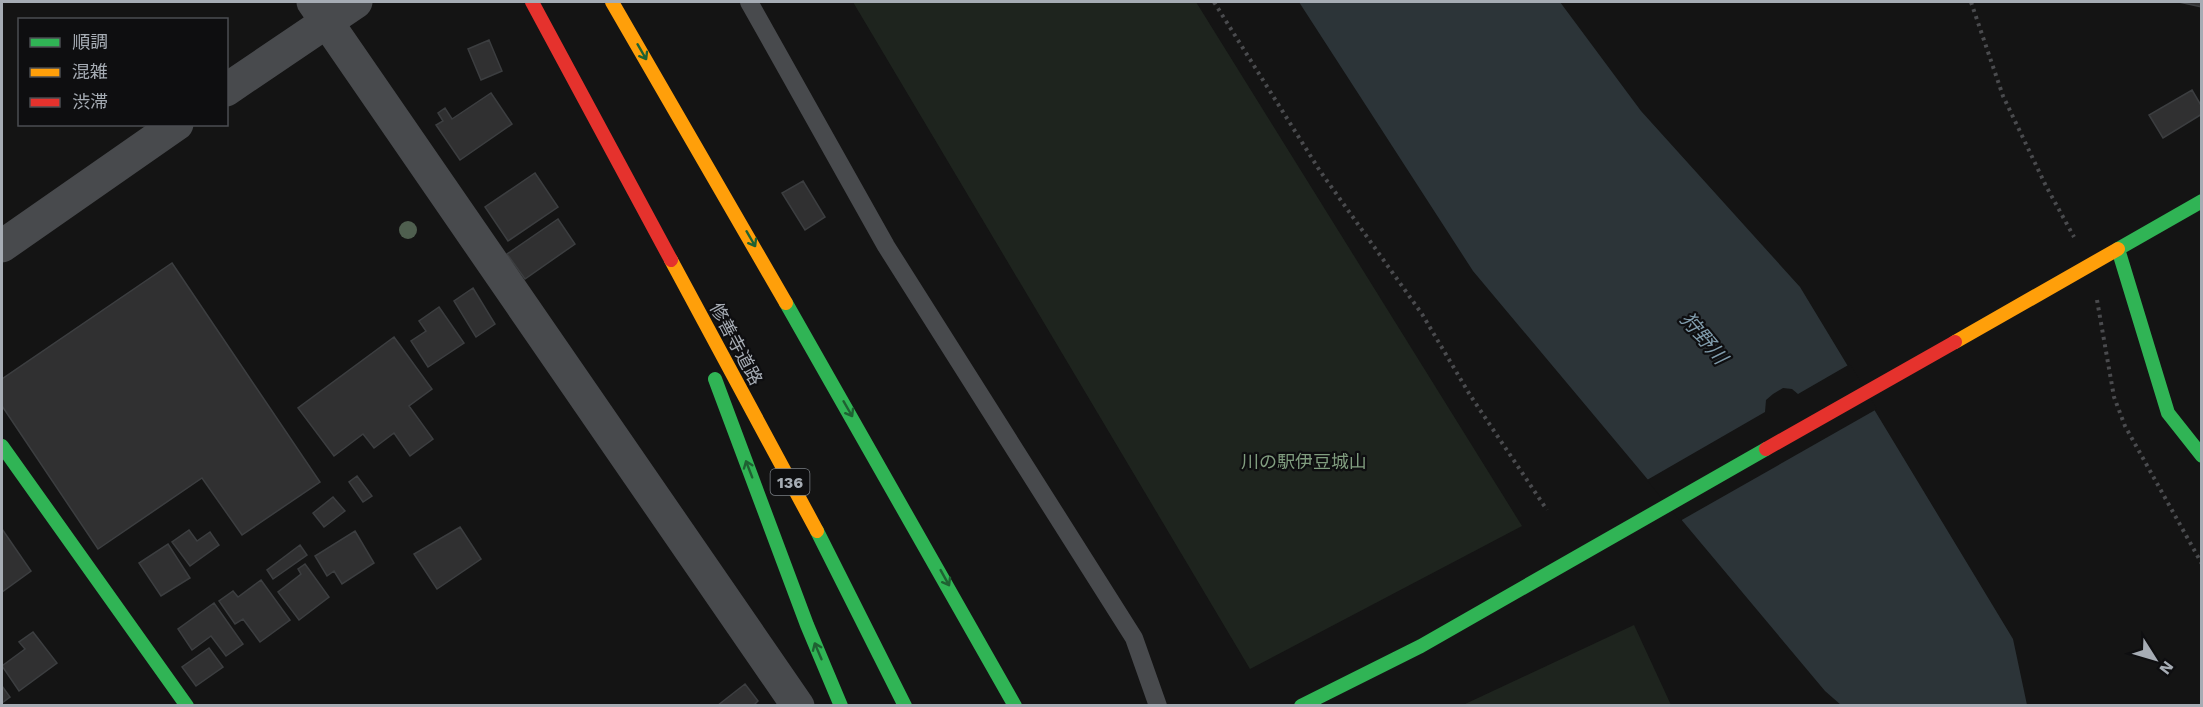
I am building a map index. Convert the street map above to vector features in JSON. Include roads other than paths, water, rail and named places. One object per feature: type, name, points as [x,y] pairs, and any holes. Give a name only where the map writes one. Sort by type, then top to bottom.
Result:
[{"type":"main road","name":"修善寺道路","points":[[532,2],[838,571],[905,705]]},
{"type":"main road","points":[[612,2],[722,189],[1015,705]]},
{"type":"main road","points":[[1301,705],[1421,646],[2202,201]]},
{"type":"main road","points":[[2118,249],[2168,413],[2202,456]]},
{"type":"main road","points":[[671,262],[807,625],[841,705]]},
{"type":"main road","points":[[2,446],[187,705]]},
{"type":"street","points":[[228,88],[320,11],[356,2]]},
{"type":"street","points":[[320,11],[798,705]]},
{"type":"street","points":[[2,246],[174,126]]},
{"type":"lane","points":[[749,2],[886,246],[1134,638],[1158,705]]},
{"type":"water","name":"狩野川","points":[[1299,2],[1560,2],[1641,111],[1800,287],[2013,639],[2027,705],[1841,705],[1825,691],[1473,271]]},
{"type":"park label","name":"川の駅伊豆城山","points":[[1304,462]]}]
